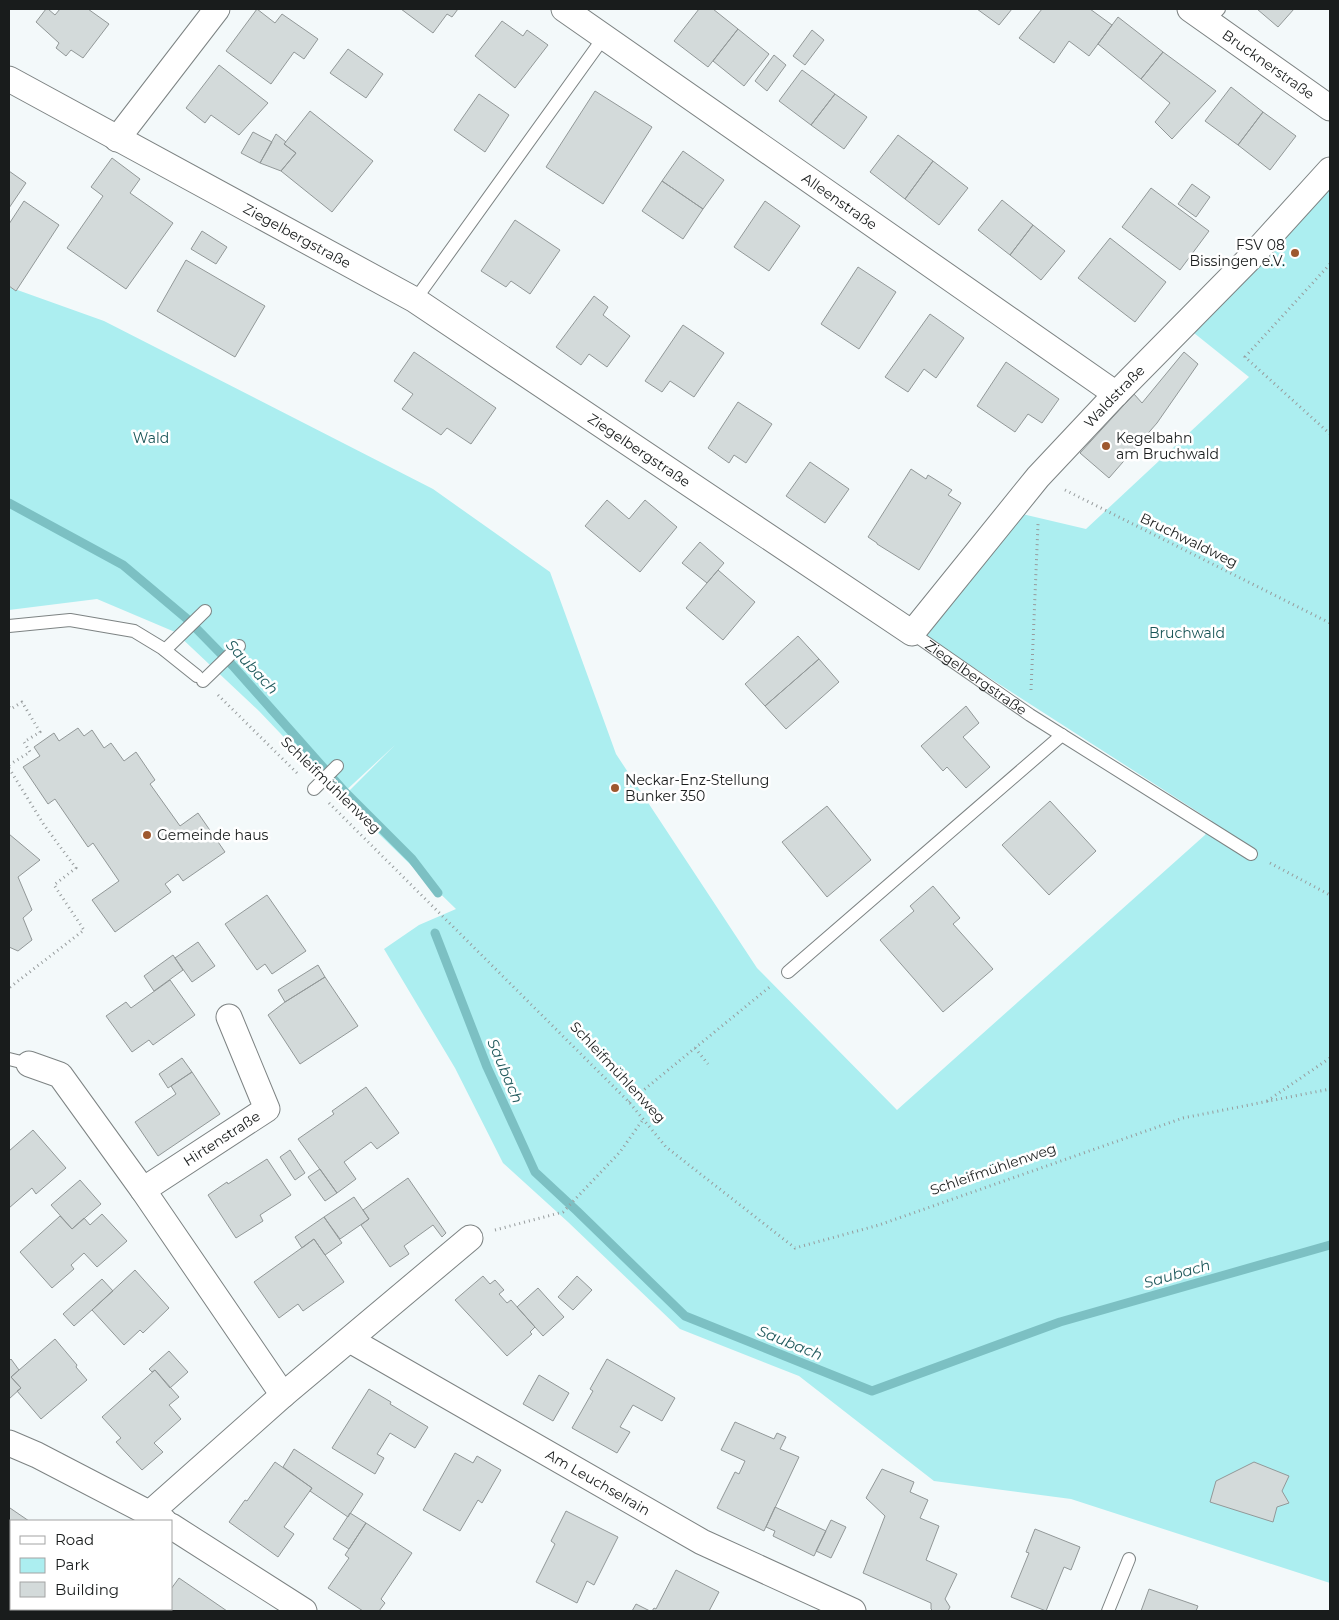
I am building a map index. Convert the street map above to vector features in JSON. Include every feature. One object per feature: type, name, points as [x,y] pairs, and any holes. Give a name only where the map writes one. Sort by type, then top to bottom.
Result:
[{"type":"street","points":[[117,139],[217,9]]},
{"type":"street","name":"Alleenstraße","points":[[564,9],[1116,394]]},
{"type":"street","name":"Brucknerstraße","points":[[1206,13],[1330,108]]},
{"type":"street","name":"Ziegelbergstraße","points":[[9,79],[415,300],[912,633]]},
{"type":"street","name":"Waldstraße","points":[[912,633],[1038,477],[1116,394],[1252,256],[1330,170]]},
{"type":"street","name":"Hirtenstraße","points":[[144,1190],[267,1109],[229,1017]]},
{"type":"street","points":[[19,1061],[60,1075],[144,1190],[283,1395]]},
{"type":"street","points":[[9,1443],[37,1455],[157,1517],[283,1395],[470,1238]]},
{"type":"street","name":"Am Leuchselrain","points":[[350,1340],[702,1542],[852,1611]]},
{"type":"street","points":[[172,1527],[304,1611]]},
{"type":"lane","points":[[415,300],[604,37]]},
{"type":"lane","points":[[165,650],[205,611]]},
{"type":"lane","points":[[9,626],[70,620],[134,631],[165,650],[200,678],[239,646]]},
{"type":"lane","name":"Ziegelbergstraße","points":[[912,633],[1030,715],[1251,854]]},
{"type":"lane","points":[[788,972],[1062,735]]},
{"type":"lane","points":[[314,789],[332,772]]},
{"type":"lane","points":[[1108,1611],[1129,1559]]},
{"type":"path","points":[[1330,264],[1245,357],[1330,434]]},
{"type":"path","name":"Bruchwaldweg","points":[[1038,477],[1330,623]]},
{"type":"path","points":[[1030,715],[1038,523]]},
{"type":"path","name":"Schleifmühlenweg","points":[[200,678],[414,886],[629,1102],[666,1147],[795,1248],[879,1225],[1184,1118],[1330,1089]]},
{"type":"path","points":[[9,706],[10,709],[22,702],[40,732],[24,742],[30,752],[9,767],[44,825],[76,868],[54,885],[84,930],[9,988]]},
{"type":"path","points":[[1251,854],[1330,895]]},
{"type":"path","points":[[629,1102],[788,972]]},
{"type":"path","points":[[695,1048],[708,1064]]},
{"type":"path","points":[[1264,1102],[1330,1058]]},
{"type":"path","points":[[470,1238],[563,1212],[620,1152],[644,1118]]},
{"type":"green space","points":[[1330,177],[1330,1583],[1071,1499],[934,1481],[799,1376],[680,1329],[503,1163],[455,1068],[384,949],[419,925],[456,909],[342,798],[395,745],[340,796],[259,711],[175,632],[97,599],[9,610],[9,287],[104,321],[433,489],[550,572],[616,754],[757,968],[897,1110],[1205,835],[1212,821],[926,637],[1018,513],[1086,529],[1249,377],[1189,329]]},
{"type":"building","points":[[46,9],[55,15],[60,9],[88,9],[109,24],[83,58],[71,50],[66,56],[56,48],[59,43],[36,22]]},
{"type":"building","points":[[257,9],[275,23],[282,14],[318,39],[304,59],[294,52],[271,84],[226,51]]},
{"type":"building","points":[[401,9],[458,9],[452,17],[447,14],[433,33]]},
{"type":"building","points":[[699,9],[713,9],[738,29],[708,67],[674,41]]},
{"type":"building","points":[[977,9],[1012,9],[999,25]]},
{"type":"building","points":[[1042,9],[1090,9],[1112,25],[1089,56],[1069,41],[1054,63],[1019,38]]},
{"type":"building","points":[[1257,9],[1294,9],[1278,27]]},
{"type":"building","points":[[1118,17],[1163,52],[1141,79],[1098,44]]},
{"type":"building","points":[[502,21],[523,36],[527,30],[548,45],[515,88],[475,56]]},
{"type":"building","points":[[738,29],[769,54],[744,86],[713,61]]},
{"type":"building","points":[[812,30],[824,40],[805,65],[793,56]]},
{"type":"building","points":[[348,49],[383,74],[366,98],[330,73]]},
{"type":"building","points":[[1163,52],[1216,91],[1172,139],[1155,122],[1170,103],[1141,79]]},
{"type":"building","points":[[774,55],[786,65],[767,91],[755,81]]},
{"type":"building","points":[[219,65],[268,103],[239,135],[211,115],[205,123],[186,108]]},
{"type":"building","points":[[802,70],[835,94],[811,125],[779,101]]},
{"type":"building","points":[[1231,87],[1263,112],[1238,145],[1205,121]]},
{"type":"building","points":[[595,91],[652,127],[603,204],[546,167]]},
{"type":"building","points":[[479,94],[509,115],[485,152],[454,130]]},
{"type":"building","points":[[835,94],[867,117],[844,149],[811,125]]},
{"type":"building","points":[[310,111],[373,161],[332,212],[281,171],[296,153],[284,144]]},
{"type":"building","points":[[1263,112],[1296,136],[1270,170],[1238,145]]},
{"type":"building","points":[[253,132],[272,142],[260,163],[241,153]]},
{"type":"building","points":[[276,134],[286,142],[284,144],[296,153],[281,171],[260,163]]},
{"type":"building","points":[[898,135],[933,161],[905,199],[870,172]]},
{"type":"building","points":[[683,151],[724,180],[703,209],[662,181]]},
{"type":"building","points":[[112,158],[140,179],[130,193],[173,223],[126,289],[67,248],[103,196],[91,187]]},
{"type":"building","points":[[933,161],[968,188],[939,225],[905,199]]},
{"type":"building","points":[[9,171],[26,183],[9,208]]},
{"type":"building","points":[[662,181],[703,209],[683,239],[642,211]]},
{"type":"building","points":[[1192,184],[1210,197],[1196,217],[1178,204]]},
{"type":"building","points":[[1151,188],[1209,231],[1180,270],[1122,227]]},
{"type":"building","points":[[1002,200],[1033,225],[1010,255],[978,230]]},
{"type":"building","points":[[24,201],[59,225],[16,291],[9,286],[9,224]]},
{"type":"building","points":[[765,201],[800,226],[769,271],[734,247]]},
{"type":"building","points":[[515,220],[560,250],[530,294],[511,281],[506,287],[481,271]]},
{"type":"building","points":[[1033,225],[1065,251],[1041,280],[1010,255]]},
{"type":"building","points":[[202,231],[227,247],[216,264],[191,249]]},
{"type":"building","points":[[1110,238],[1166,282],[1135,322],[1078,278]]},
{"type":"building","points":[[186,260],[265,306],[235,357],[157,311]]},
{"type":"building","points":[[858,267],[896,292],[859,349],[821,324]]},
{"type":"building","points":[[594,296],[608,307],[603,315],[630,336],[607,367],[589,354],[581,365],[556,347]]},
{"type":"building","points":[[930,314],[964,338],[936,378],[924,369],[908,392],[885,377]]},
{"type":"building","points":[[683,325],[724,353],[694,397],[670,381],[662,392],[645,381]]},
{"type":"building","points":[[414,352],[496,408],[471,444],[447,428],[441,435],[402,409],[413,394],[394,381]]},
{"type":"building","name":"Kegelbahn am Bruchwald","points":[[1184,352],[1198,364],[1157,423],[1109,478],[1080,453],[1134,394],[1142,403]]},
{"type":"building","points":[[1006,362],[1059,399],[1042,423],[1028,414],[1015,432],[977,406]]},
{"type":"building","points":[[738,402],[772,424],[746,463],[734,455],[729,463],[708,448]]},
{"type":"building","points":[[810,462],[849,489],[825,523],[786,496]]},
{"type":"building","points":[[911,469],[926,479],[928,475],[952,490],[948,495],[961,503],[919,570],[868,537]]},
{"type":"building","points":[[607,500],[629,519],[645,500],[677,527],[640,572],[585,526]]},
{"type":"building","points":[[700,542],[724,563],[707,583],[682,563]]},
{"type":"building","points":[[718,570],[755,602],[723,640],[686,608]]},
{"type":"building","points":[[798,636],[819,659],[765,706],[745,684]]},
{"type":"building","points":[[819,659],[839,682],[786,729],[765,706]]},
{"type":"building","points":[[966,706],[979,723],[963,737],[990,767],[966,788],[947,767],[943,771],[921,746]]},
{"type":"building","name":"Gemeinde haus","points":[[78,728],[84,736],[92,730],[104,748],[111,743],[124,761],[136,752],[155,780],[150,784],[180,826],[198,813],[225,852],[183,881],[178,874],[165,884],[171,892],[115,932],[92,900],[119,881],[93,843],[88,847],[55,799],[48,804],[23,767],[40,756],[34,747],[54,733],[59,741]]},
{"type":"building","points":[[1050,801],[1096,851],[1049,895],[1002,845]]},
{"type":"building","points":[[827,806],[871,860],[827,897],[782,842]]},
{"type":"building","points":[[9,834],[40,860],[18,877],[32,910],[23,918],[32,940],[18,951],[9,947]]},
{"type":"building","points":[[933,886],[960,918],[953,924],[993,969],[943,1012],[880,940],[914,911],[910,906]]},
{"type":"building","points":[[267,895],[306,951],[272,974],[265,964],[257,970],[225,924]]},
{"type":"building","points":[[198,942],[215,966],[192,982],[175,958]]},
{"type":"building","points":[[173,955],[183,970],[154,991],[144,976]]},
{"type":"building","points":[[318,965],[325,977],[285,1002],[278,990]]},
{"type":"building","points":[[325,977],[358,1026],[300,1064],[268,1015]]},
{"type":"building","points":[[170,980],[195,1015],[153,1045],[149,1040],[132,1052],[106,1016],[126,1002],[131,1008]]},
{"type":"building","points":[[182,1058],[192,1072],[168,1088],[159,1074]]},
{"type":"building","points":[[192,1072],[220,1114],[158,1156],[135,1122],[176,1094],[171,1086]]},
{"type":"building","points":[[366,1087],[399,1133],[377,1149],[371,1142],[344,1162],[356,1179],[337,1193],[298,1139],[334,1114],[332,1111]]},
{"type":"building","points":[[33,1130],[66,1168],[36,1194],[32,1188],[9,1208],[9,1151]]},
{"type":"building","points":[[290,1150],[305,1173],[295,1180],[280,1157]]},
{"type":"building","points":[[267,1159],[291,1195],[260,1215],[263,1221],[236,1238],[208,1195]]},
{"type":"building","points":[[320,1169],[337,1193],[325,1201],[308,1177]]},
{"type":"building","points":[[408,1178],[446,1233],[442,1237],[433,1225],[404,1246],[409,1254],[390,1267],[361,1225],[369,1219],[363,1210]]},
{"type":"building","points":[[80,1180],[101,1204],[72,1229],[51,1205]]},
{"type":"building","points":[[354,1197],[369,1219],[340,1239],[324,1217]]},
{"type":"building","points":[[102,1214],[127,1241],[97,1267],[84,1253],[71,1265],[74,1269],[52,1288],[20,1252],[60,1216],[72,1229],[84,1218],[90,1225]]},
{"type":"building","points":[[324,1217],[342,1243],[325,1255],[314,1239],[302,1248],[295,1237]]},
{"type":"building","points":[[314,1239],[344,1282],[303,1311],[298,1304],[279,1318],[254,1282]]},
{"type":"building","points":[[135,1270],[169,1308],[143,1333],[140,1330],[124,1345],[92,1310]]},
{"type":"building","points":[[483,1276],[490,1284],[495,1280],[504,1290],[499,1294],[507,1303],[511,1300],[535,1327],[530,1332],[532,1334],[507,1356],[455,1300]]},
{"type":"building","points":[[577,1276],[592,1290],[573,1310],[558,1297]]},
{"type":"building","points":[[102,1279],[113,1291],[74,1326],[63,1314]]},
{"type":"building","points":[[538,1288],[564,1317],[543,1336],[517,1307]]},
{"type":"building","points":[[55,1339],[87,1380],[41,1419],[17,1391],[21,1388],[11,1377]]},
{"type":"building","points":[[169,1351],[188,1372],[170,1388],[155,1370],[152,1372],[149,1369]]},
{"type":"building","points":[[11,1359],[19,1370],[11,1377],[21,1388],[9,1399],[9,1361]]},
{"type":"building","points":[[607,1359],[675,1398],[662,1421],[633,1405],[620,1427],[630,1432],[617,1453],[572,1428],[593,1391],[590,1389]]},
{"type":"building","points":[[155,1370],[179,1397],[169,1405],[181,1419],[154,1443],[163,1452],[142,1470],[116,1442],[121,1438],[102,1417]]},
{"type":"building","points":[[539,1375],[569,1393],[553,1421],[523,1404]]},
{"type":"building","points":[[369,1389],[428,1427],[415,1448],[390,1433],[377,1454],[384,1458],[375,1474],[332,1448]]},
{"type":"building","points":[[735,1422],[774,1439],[777,1433],[786,1437],[780,1449],[799,1457],[764,1531],[717,1508],[735,1472],[739,1474],[745,1461],[721,1450]]},
{"type":"building","points":[[294,1449],[363,1494],[348,1517],[310,1491],[312,1488],[283,1467]]},
{"type":"building","points":[[455,1453],[473,1463],[477,1456],[501,1470],[482,1503],[478,1500],[460,1531],[423,1510]]},
{"type":"building","points":[[275,1462],[312,1488],[284,1527],[294,1534],[278,1557],[229,1522],[245,1500],[247,1501]]},
{"type":"building","points":[[1254,1462],[1289,1476],[1282,1491],[1289,1503],[1277,1507],[1273,1522],[1210,1502],[1216,1481]]},
{"type":"building","points":[[882,1469],[914,1482],[910,1492],[928,1500],[920,1518],[939,1526],[926,1560],[957,1574],[945,1599],[950,1607],[948,1611],[933,1611],[931,1603],[863,1573],[885,1516],[866,1498]]},
{"type":"building","points":[[775,1507],[826,1531],[814,1556],[773,1536],[775,1531],[766,1527]]},
{"type":"building","points":[[9,1509],[28,1520],[10,1520],[9,1558]]},
{"type":"building","points":[[566,1511],[618,1537],[594,1585],[587,1581],[577,1603],[536,1582],[555,1544],[551,1541]]},
{"type":"building","points":[[350,1513],[366,1523],[349,1549],[333,1539]]},
{"type":"building","points":[[831,1520],[846,1527],[831,1558],[816,1551]]},
{"type":"building","points":[[366,1523],[412,1553],[381,1599],[385,1603],[379,1611],[363,1611],[328,1588],[349,1558],[345,1555]]},
{"type":"building","points":[[1035,1529],[1080,1547],[1071,1570],[1064,1567],[1046,1611],[1011,1597],[1029,1553],[1026,1552]]},
{"type":"building","points":[[676,1570],[719,1592],[709,1611],[652,1611],[654,1608],[656,1609]]},
{"type":"building","points":[[179,1578],[227,1611],[156,1611],[172,1610],[172,1588]]},
{"type":"building","points":[[1149,1589],[1198,1606],[1196,1611],[1141,1611]]},
{"type":"building","points":[[636,1604],[650,1611],[632,1611]]},
{"type":"building","points":[[152,1610],[153,1611],[117,1611]]},
{"type":"waterway","name":"Saubach","points":[[9,503],[123,565],[186,618],[233,666],[345,792],[412,859],[438,893]]},
{"type":"waterway","name":"Saubach","points":[[435,933],[487,1067],[535,1172],[685,1316],[872,1391],[1060,1322],[1330,1245]]},
{"type":"place","name":"FSV 08 Bissingen e.V.","points":[[1295,253]]},
{"type":"place","name":"Kegelbahn am Bruchwald","points":[[1106,446]]},
{"type":"place","name":"Neckar-Enz-Stellung Bunker 350","points":[[615,788]]},
{"type":"place","name":"Gemeinde haus","points":[[147,835]]},
{"type":"park label","name":"Wald","points":[[151,438]]},
{"type":"park label","name":"Bruchwald","points":[[1187,633]]}]
